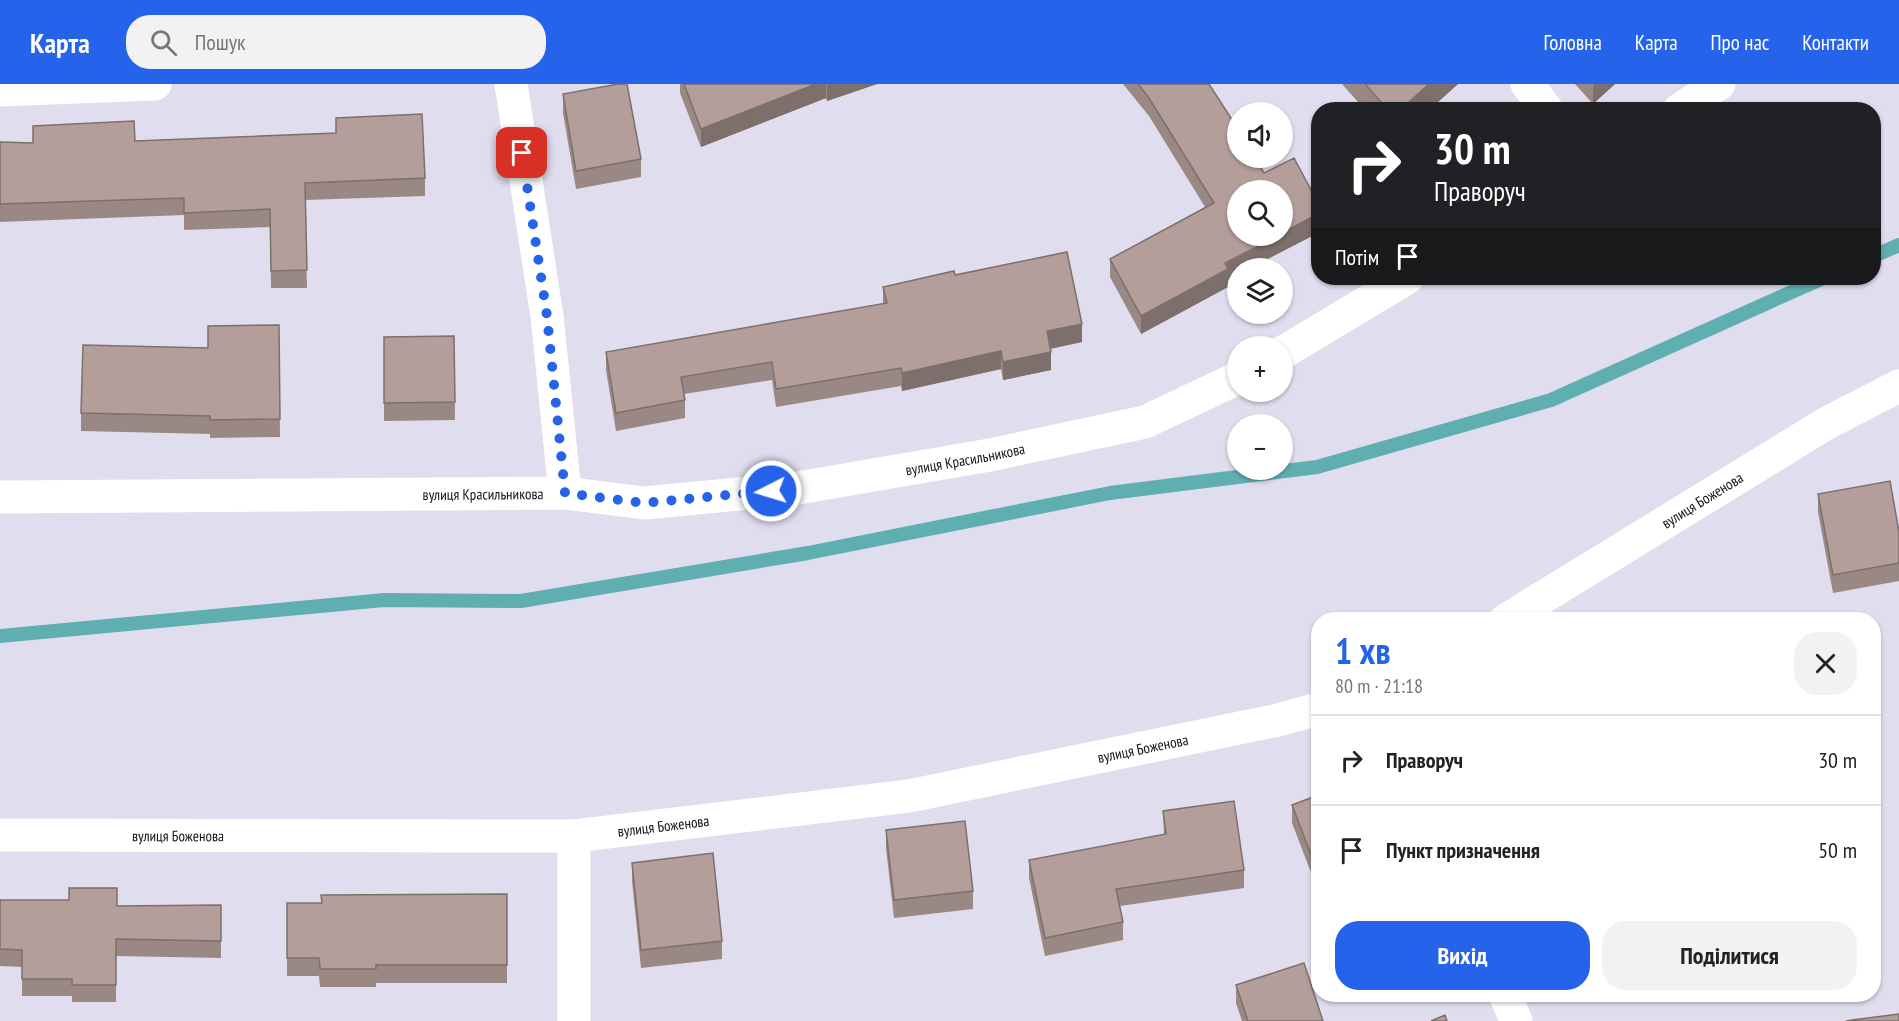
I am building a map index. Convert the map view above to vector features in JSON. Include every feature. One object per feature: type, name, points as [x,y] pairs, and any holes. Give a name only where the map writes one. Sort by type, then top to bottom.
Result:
[{"type":"street","points":[[0,90],[155,84]]},
{"type":"street","points":[[511,84],[547,316],[565,493]]},
{"type":"street","points":[[1527,84],[1541,102]]},
{"type":"street","points":[[1691,102],[1719,84]]},
{"type":"street","points":[[1293,346],[1395,285]]},
{"type":"street","name":"вулиця Красильникова","points":[[0,497],[565,493],[644,503],[792,489],[990,455],[1145,422],[1227,383]]},
{"type":"street","name":"вулиця Боженова","points":[[1519,612],[1827,423],[1899,386]]},
{"type":"street","name":"вулиця Боженова","points":[[0,835],[574,836],[909,796],[1278,720],[1311,711]]},
{"type":"street","points":[[574,836],[574,1021]]},
{"type":"street","points":[[1508,1002],[1516,1021]]},
{"type":"building","points":[[627,84],[641,159],[576,171],[563,94]]},
{"type":"building","points":[[684,84],[816,84],[701,129]]},
{"type":"building","points":[[1138,84],[1209,84],[1227,112],[1227,168],[1261,168],[1264,173],[1274,168],[1293,168],[1294,158],[1311,190],[1311,218],[1293,227],[1293,180],[1227,180],[1227,246],[1258,246],[1235,258],[1227,258],[1225,263],[1227,270],[1141,316],[1110,259],[1214,203]]},
{"type":"building","points":[[1365,84],[1429,84],[1409,102],[1381,102]]},
{"type":"building","points":[[422,114],[425,178],[305,183],[307,270],[271,271],[270,209],[184,213],[184,198],[0,204],[0,142],[33,143],[33,126],[134,121],[135,141],[336,133],[336,118]]},
{"type":"building","points":[[1067,252],[1082,324],[1047,331],[1051,352],[1003,362],[1001,351],[902,373],[901,368],[776,389],[772,362],[681,377],[685,400],[616,413],[606,352],[887,303],[883,287],[954,271],[955,275]]},
{"type":"building","points":[[279,325],[280,419],[210,420],[210,416],[81,413],[83,345],[208,348],[208,326]]},
{"type":"building","points":[[454,336],[455,402],[384,403],[384,337]]},
{"type":"building","points":[[1890,481],[1899,532],[1899,563],[1833,575],[1818,494]]},
{"type":"building","points":[[1311,798],[1311,854],[1292,805]]},
{"type":"building","points":[[1234,801],[1244,870],[1116,889],[1123,922],[1045,938],[1029,860],[1166,834],[1163,811]]},
{"type":"building","points":[[965,821],[973,891],[894,900],[886,830]]},
{"type":"building","points":[[713,853],[722,941],[641,950],[632,863]]},
{"type":"building","points":[[69,888],[117,888],[117,906],[221,905],[221,941],[116,939],[116,985],[72,985],[72,979],[22,979],[22,950],[0,949],[0,900],[69,900]]},
{"type":"building","points":[[507,894],[507,965],[376,965],[376,969],[320,969],[319,958],[287,958],[287,903],[322,903],[321,895]]},
{"type":"building","points":[[1304,963],[1311,984],[1311,1002],[1317,1002],[1323,1021],[1248,1021],[1236,985]]},
{"type":"building","points":[[1899,1014],[1899,1021],[1846,1021],[1852,1020]]},
{"type":"building","points":[[1445,1015],[1447,1021],[1431,1021]]},
{"type":"waterway","points":[[1881,253],[1899,245]]},
{"type":"waterway","points":[[0,636],[384,600],[521,601],[808,553],[1110,493],[1317,467],[1551,400],[1807,285]]},
{"type":"route","points":[[522,153],[547,316],[565,493],[644,503],[771,491]]}]
